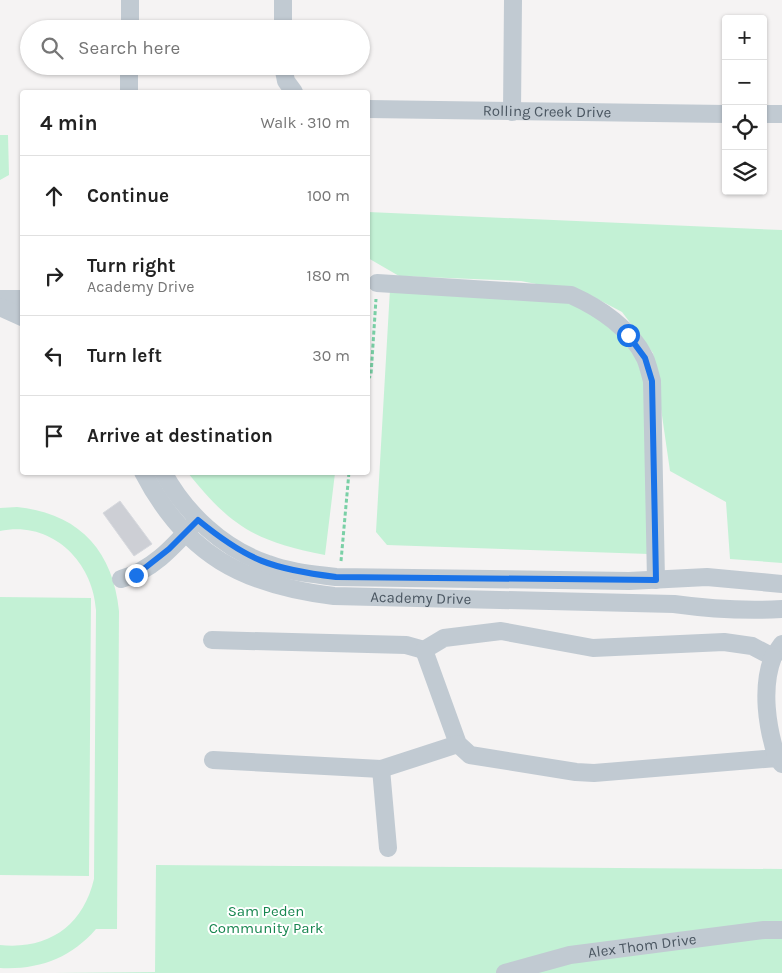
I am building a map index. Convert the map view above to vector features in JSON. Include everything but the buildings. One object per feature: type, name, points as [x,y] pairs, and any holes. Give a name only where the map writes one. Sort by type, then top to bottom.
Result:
[{"type":"street","points":[[130,0],[130,20]]},
{"type":"street","points":[[283,0],[283,20]]},
{"type":"street","points":[[512,112],[513,0]]},
{"type":"street","points":[[129,75],[129,90]]},
{"type":"street","points":[[285,75],[286,81],[293,90]]},
{"type":"street","name":"Rolling Creek Drive","points":[[370,109],[722,114]]},
{"type":"street","points":[[767,114],[782,114]]},
{"type":"street","points":[[378,283],[571,295],[591,303],[628,335],[645,358],[652,381],[656,580]]},
{"type":"street","points":[[0,299],[20,299]]},
{"type":"street","points":[[0,307],[20,316]]},
{"type":"street","name":"Academy Drive","points":[[144,475],[156,499],[185,534],[215,558],[262,583],[306,593],[334,596],[674,604],[711,609],[757,611],[782,609]]},
{"type":"street","name":"Academy Drive","points":[[165,475],[198,520],[225,542],[268,565],[308,573],[340,577],[656,580],[707,577],[757,580],[782,584]]},
{"type":"street","points":[[121,579],[136,575],[152,565],[198,520]]},
{"type":"street","points":[[674,604],[675,579]]},
{"type":"street","points":[[212,640],[406,645],[424,650],[444,638],[501,631],[593,648],[724,642],[778,650],[767,675],[768,710],[780,761],[576,772],[470,755],[458,744],[424,650]]},
{"type":"street","points":[[213,760],[381,769],[458,744]]},
{"type":"street","points":[[381,769],[388,848]]},
{"type":"street","name":"Alex Thom Drive","points":[[505,973],[570,955],[764,930],[782,930]]},
{"type":"path","points":[[370,376],[378,283]]},
{"type":"path","points":[[340,577],[343,520],[349,475]]},
{"type":"green space","points":[[0,135],[8,135],[9,175],[0,180]]},
{"type":"green space","points":[[370,212],[782,230],[782,563],[730,559],[726,502],[670,471],[653,353],[622,312],[588,294],[521,281],[399,276],[370,259]]},
{"type":"green space","points":[[390,289],[562,299],[590,312],[624,340],[635,355],[645,384],[649,554],[387,545],[376,532]]},
{"type":"green space","points":[[190,475],[335,475],[325,555],[281,544],[247,529],[218,507]]},
{"type":"green space","points":[[17,507],[58,517],[74,526],[89,538],[109,570],[115,589],[119,611],[117,929],[96,929],[76,948],[65,955],[41,964],[28,967],[0,968],[0,945],[17,946],[33,943],[48,939],[61,931],[72,922],[81,910],[89,896],[94,879],[96,610],[93,592],[87,575],[78,561],[66,548],[52,538],[36,532],[19,529],[0,531],[0,508]]},
{"type":"green space","points":[[0,597],[91,598],[89,876],[0,875]]},
{"type":"green space","name":"Sam Peden Community Park","points":[[156,865],[782,869],[782,973],[53,973],[155,972]]},
{"type":"route","points":[[136,575],[152,565],[198,520],[225,542],[249,557],[268,565],[287,570],[336,577],[656,580],[652,381],[645,358],[628,335]]}]
